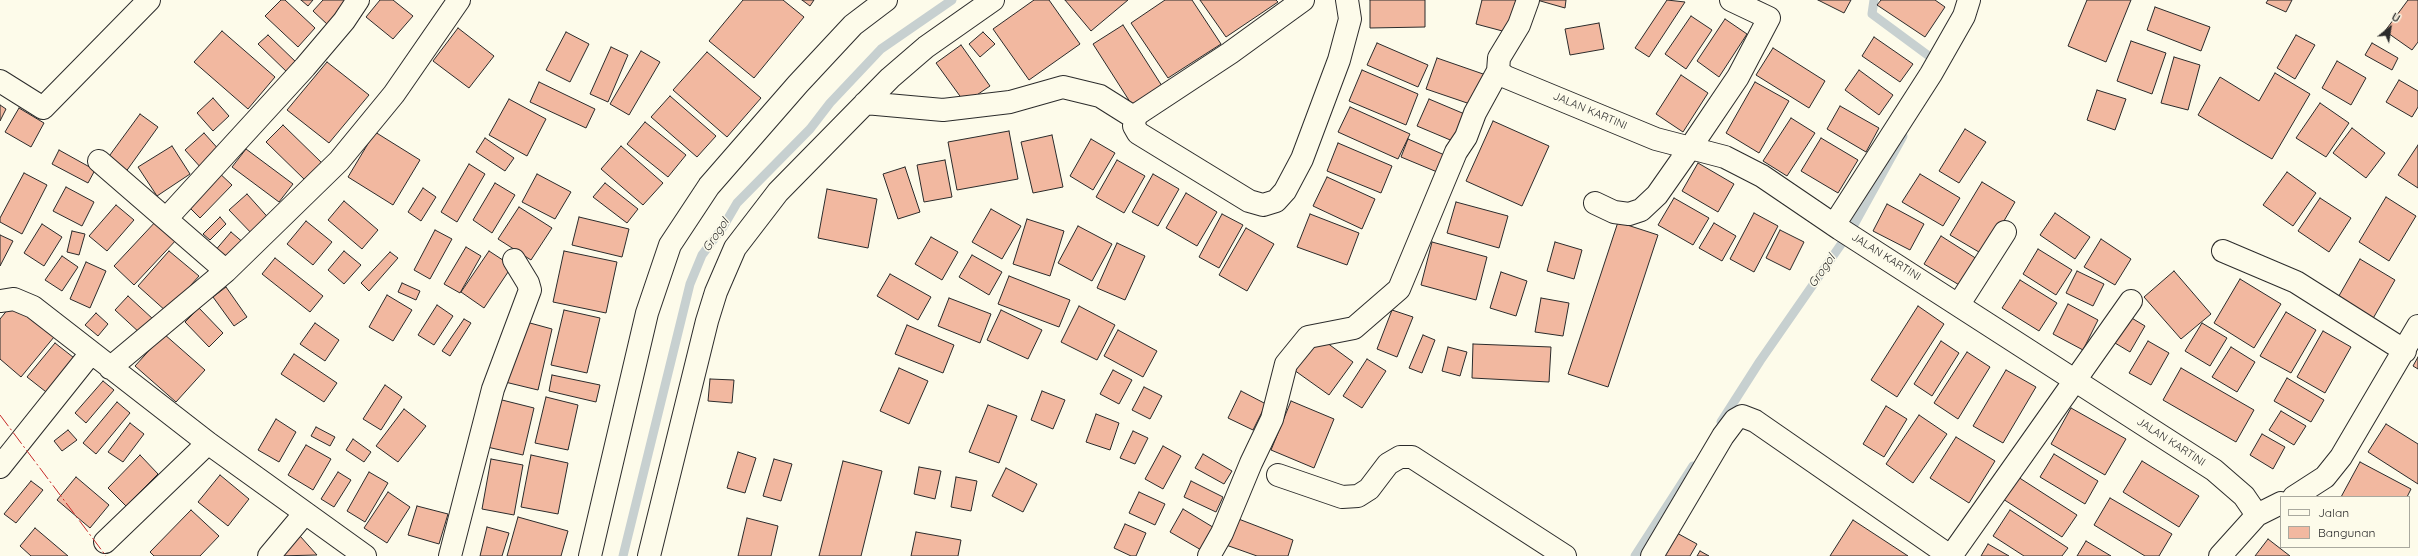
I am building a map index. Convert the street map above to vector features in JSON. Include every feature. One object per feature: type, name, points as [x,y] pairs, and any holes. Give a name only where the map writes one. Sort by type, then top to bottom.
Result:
[{"type":"street","points":[[0,81],[43,108],[149,0]]},
{"type":"street","points":[[166,218],[304,67],[344,21],[358,0]]},
{"type":"street","points":[[110,368],[226,270],[339,162],[394,94],[458,0]]},
{"type":"street","points":[[649,556],[705,329],[716,292],[729,261],[748,230],[766,207],[866,103],[926,47],[993,0]]},
{"type":"street","points":[[1303,0],[1230,53],[1139,113],[1135,118],[1134,126],[1138,133],[1249,201],[1263,205],[1276,201],[1285,191],[1302,159],[1339,60],[1350,19],[1347,0]]},
{"type":"street","points":[[1209,556],[1222,533],[1251,463],[1272,419],[1286,364],[1308,338],[1354,328],[1399,289],[1456,152],[1466,137],[1475,113],[1498,68],[1504,48],[1519,25],[1528,0]]},
{"type":"street","points":[[1595,203],[1614,212],[1629,214],[1641,210],[1657,195],[1738,77],[1769,18],[1731,0]]},
{"type":"street","points":[[1837,227],[1931,74],[1964,16],[1969,0]]},
{"type":"street","points":[[590,556],[647,313],[670,246],[709,186],[798,84],[874,4]]},
{"type":"street","name":"JALAN KARTINI","points":[[1498,68],[1510,78],[1656,139],[1725,157],[1762,176],[1837,227],[1860,240],[2214,470],[2244,496],[2257,515]]},
{"type":"street","points":[[866,103],[943,110],[1010,102],[1063,87],[1100,96],[1135,118]]},
{"type":"street","points":[[99,161],[226,270]]},
{"type":"street","points":[[1959,304],[2005,232]]},
{"type":"street","points":[[2223,251],[2296,282],[2405,351]]},
{"type":"street","points":[[450,556],[493,389],[530,288],[514,260]]},
{"type":"street","points":[[0,301],[14,299],[32,307],[208,443],[365,556]]},
{"type":"street","points":[[1652,556],[1723,436],[1735,420],[1742,416],[1755,421],[1951,556],[2131,301]]},
{"type":"street","points":[[2296,496],[2325,477],[2341,457],[2405,351],[2418,326]]},
{"type":"street","points":[[0,468],[91,354]]},
{"type":"street","points":[[106,542],[208,443]]},
{"type":"street","points":[[1278,475],[1342,497],[1358,496],[1369,489],[1388,464],[1400,457],[1412,457],[1565,556]]},
{"type":"street","points":[[2220,556],[2257,515],[2280,503]]},
{"type":"street","points":[[269,556],[305,513]]},
{"type":"building","points":[[281,0],[285,0],[315,28],[298,47],[265,16]]},
{"type":"building","points":[[301,0],[313,0],[308,6]]},
{"type":"building","points":[[323,0],[351,0],[328,25],[313,11]]},
{"type":"building","points":[[380,0],[393,0],[413,16],[393,39],[366,17]]},
{"type":"building","points":[[743,0],[783,0],[804,17],[754,78],[709,41]]},
{"type":"building","points":[[802,0],[814,0],[810,6]]},
{"type":"building","points":[[1034,0],[1049,0],[1080,44],[1029,80],[993,29]]},
{"type":"building","points":[[1065,0],[1128,0],[1091,31]]},
{"type":"building","points":[[1165,0],[1192,0],[1221,44],[1168,78],[1131,23]]},
{"type":"building","points":[[1200,0],[1276,0],[1278,2],[1226,37]]},
{"type":"building","points":[[1370,0],[1425,0],[1425,27],[1370,28]]},
{"type":"building","points":[[1482,0],[1519,0],[1510,33],[1476,24]]},
{"type":"building","points":[[1537,0],[1566,0],[1565,8]]},
{"type":"building","points":[[1667,0],[1685,2],[1649,57],[1635,48]]},
{"type":"building","points":[[1818,0],[1851,0],[1844,13]]},
{"type":"building","points":[[1881,0],[1935,0],[1945,7],[1925,37],[1877,5]]},
{"type":"building","points":[[2087,0],[2131,0],[2106,62],[2068,46]]},
{"type":"building","points":[[2268,0],[2292,0],[2286,12],[2266,3]]},
{"type":"building","points":[[2408,0],[2418,0],[2418,42],[2412,50],[2385,31]]},
{"type":"building","points":[[2155,7],[2210,27],[2201,51],[2147,30]]},
{"type":"building","points":[[1691,16],[1712,30],[1686,69],[1665,54]]},
{"type":"building","points":[[1725,19],[1747,34],[1719,77],[1697,61]]},
{"type":"building","points":[[1599,23],[1604,49],[1570,55],[1565,29]]},
{"type":"building","points":[[1123,25],[1162,86],[1132,105],[1093,44]]},
{"type":"building","points":[[458,28],[494,56],[469,88],[433,61]]},
{"type":"building","points":[[222,31],[275,77],[248,109],[194,62]]},
{"type":"building","points":[[566,32],[589,44],[570,82],[546,70]]},
{"type":"building","points":[[983,32],[995,44],[980,57],[969,44]]},
{"type":"building","points":[[268,35],[298,64],[289,74],[258,44]]},
{"type":"building","points":[[2296,35],[2315,45],[2295,79],[2277,68]]},
{"type":"building","points":[[1874,37],[1913,64],[1900,82],[1862,56]]},
{"type":"building","points":[[2131,41],[2166,53],[2152,94],[2117,81]]},
{"type":"building","points":[[1377,43],[1428,65],[1418,87],[1367,65]]},
{"type":"building","points":[[2372,43],[2398,58],[2392,70],[2365,55]]},
{"type":"building","points":[[961,45],[990,86],[965,103],[936,63]]},
{"type":"building","points":[[611,47],[628,55],[608,102],[590,94]]},
{"type":"building","points":[[1773,48],[1825,81],[1809,108],[1756,75]]},
{"type":"building","points":[[641,51],[660,62],[629,115],[610,104]]},
{"type":"building","points":[[707,52],[761,98],[727,137],[673,90]]},
{"type":"building","points":[[2174,57],[2200,65],[2188,110],[2161,103]]},
{"type":"building","points":[[1437,58],[1486,75],[1476,106],[1426,89]]},
{"type":"building","points":[[2337,61],[2366,78],[2351,105],[2322,88]]},
{"type":"building","points":[[327,62],[369,95],[329,143],[287,110]]},
{"type":"building","points":[[1362,70],[1418,94],[1406,125],[1349,101]]},
{"type":"building","points":[[1859,70],[1893,95],[1879,115],[1845,90]]},
{"type":"building","points":[[2275,73],[2310,94],[2272,159],[2198,115],[2220,77],[2259,101]]},
{"type":"building","points":[[1681,75],[1708,93],[1683,132],[1656,114]]},
{"type":"building","points":[[2399,80],[2418,91],[2418,107],[2412,117],[2386,102]]},
{"type":"building","points":[[539,82],[595,109],[586,128],[530,102]]},
{"type":"building","points":[[1755,82],[1789,101],[1759,153],[1726,133]]},
{"type":"building","points":[[2097,90],[2126,99],[2115,130],[2087,120]]},
{"type":"building","points":[[670,96],[716,136],[697,157],[651,117]]},
{"type":"building","points":[[213,98],[229,116],[213,131],[197,113]]},
{"type":"building","points":[[509,99],[546,119],[527,156],[489,135]]},
{"type":"building","points":[[1429,99],[1467,115],[1455,142],[1417,126]]},
{"type":"building","points":[[2320,103],[2349,123],[2326,157],[2296,138]]},
{"type":"building","points":[[0,105],[6,109],[0,121]]},
{"type":"building","points":[[1840,106],[1879,128],[1866,152],[1827,129]]},
{"type":"building","points":[[1350,107],[1410,134],[1398,159],[1338,132]]},
{"type":"building","points":[[19,108],[44,123],[31,147],[5,132]]},
{"type":"building","points":[[140,114],[158,127],[125,173],[107,159]]},
{"type":"building","points":[[1791,118],[1815,133],[1787,176],[1763,161]]},
{"type":"building","points":[[1493,121],[1549,146],[1522,206],[1466,181]]},
{"type":"building","points":[[645,122],[686,155],[668,177],[627,144]]},
{"type":"building","points":[[283,125],[323,164],[306,181],[266,142]]},
{"type":"building","points":[[2352,128],[2385,153],[2366,178],[2333,153]]},
{"type":"building","points":[[1965,129],[1986,142],[1959,183],[1939,171]]},
{"type":"building","points":[[1009,131],[1018,179],[957,190],[948,142]]},
{"type":"building","points":[[375,132],[420,160],[393,205],[348,177]]},
{"type":"building","points":[[204,133],[221,152],[202,169],[185,150]]},
{"type":"building","points":[[1052,135],[1063,187],[1033,193],[1021,142]]},
{"type":"building","points":[[485,138],[514,158],[505,171],[476,152]]},
{"type":"building","points":[[1821,138],[1858,160],[1838,193],[1801,171]]},
{"type":"building","points":[[1091,139],[1115,153],[1093,190],[1070,176]]},
{"type":"building","points":[[1408,139],[1449,157],[1442,174],[1401,157]]},
{"type":"building","points":[[1338,143],[1392,166],[1381,193],[1327,171]]},
{"type":"building","points":[[2418,145],[2418,188],[2398,175]]},
{"type":"building","points":[[172,146],[190,174],[157,196],[138,167]]},
{"type":"building","points":[[621,146],[663,183],[643,205],[601,169]]},
{"type":"building","points":[[246,149],[293,184],[279,202],[232,167]]},
{"type":"building","points":[[59,150],[95,170],[88,183],[52,164]]},
{"type":"building","points":[[945,160],[952,197],[924,202],[917,165]]},
{"type":"building","points":[[1117,160],[1145,176],[1124,213],[1096,197]]},
{"type":"building","points":[[1698,163],[1734,184],[1718,212],[1682,191]]},
{"type":"building","points":[[469,164],[485,174],[457,222],[441,212]]},
{"type":"building","points":[[905,167],[920,212],[898,219],[883,174]]},
{"type":"building","points":[[216,170],[232,185],[200,218],[185,203]]},
{"type":"building","points":[[2287,172],[2316,193],[2293,226],[2263,205]]},
{"type":"building","points":[[24,173],[47,185],[22,234],[0,222],[0,218]]},
{"type":"building","points":[[537,174],[571,192],[555,219],[522,202]]},
{"type":"building","points":[[1153,174],[1179,189],[1158,226],[1132,212]]},
{"type":"building","points":[[1920,174],[1960,198],[1943,226],[1902,202]]},
{"type":"building","points":[[1327,177],[1375,199],[1362,229],[1313,206]]},
{"type":"building","points":[[1982,182],[2015,202],[1984,255],[1950,235]]},
{"type":"building","points":[[495,183],[515,195],[492,233],[473,220]]},
{"type":"building","points":[[605,183],[638,209],[627,223],[593,197]]},
{"type":"building","points":[[66,187],[94,202],[82,226],[53,211]]},
{"type":"building","points":[[423,188],[436,197],[421,221],[408,212]]},
{"type":"building","points":[[827,189],[877,199],[868,248],[818,238]]},
{"type":"building","points":[[1186,193],[1217,212],[1197,246],[1166,228]]},
{"type":"building","points":[[247,194],[273,223],[256,238],[229,210]]},
{"type":"building","points":[[2386,197],[2416,216],[2389,261],[2359,242]]},
{"type":"building","points":[[1674,198],[1709,218],[1693,245],[1658,225]]},
{"type":"building","points":[[2320,198],[2351,218],[2329,252],[2298,231]]},
{"type":"building","points":[[344,201],[378,230],[362,249],[328,220]]},
{"type":"building","points":[[1456,202],[1508,216],[1499,248],[1447,233]]},
{"type":"building","points":[[1887,204],[1924,224],[1910,250],[1873,231]]},
{"type":"building","points":[[116,205],[134,220],[107,251],[89,236]]},
{"type":"building","points":[[519,207],[552,228],[531,260],[498,239]]},
{"type":"building","points":[[991,209],[1021,226],[1002,259],[972,242]]},
{"type":"building","points":[[1754,213],[1778,226],[1754,272],[1730,259]]},
{"type":"building","points":[[2055,213],[2090,237],[2075,259],[2040,235]]},
{"type":"building","points":[[1222,214],[1243,225],[1219,268],[1199,257]]},
{"type":"building","points":[[1310,214],[1359,233],[1347,265],[1297,247]]},
{"type":"building","points":[[220,217],[226,224],[210,240],[203,234]]},
{"type":"building","points":[[579,217],[629,229],[622,257],[572,245]]},
{"type":"building","points":[[158,219],[178,238],[134,285],[114,266]]},
{"type":"building","points":[[1027,219],[1064,231],[1050,276],[1013,264]]},
{"type":"building","points":[[306,221],[332,242],[313,265],[287,244]]},
{"type":"building","points":[[1618,222],[1658,235],[1608,387],[1568,374]]},
{"type":"building","points":[[1714,223],[1736,236],[1722,261],[1699,248]]},
{"type":"building","points":[[42,224],[62,237],[44,266],[24,253]]},
{"type":"building","points":[[1078,226],[1112,244],[1092,281],[1058,263]]},
{"type":"building","points":[[1246,228],[1274,244],[1247,291],[1219,275]]},
{"type":"building","points":[[435,230],[452,239],[430,279],[414,270]]},
{"type":"building","points":[[1780,230],[1804,242],[1790,270],[1766,258]]},
{"type":"building","points":[[72,231],[85,234],[79,255],[67,252]]},
{"type":"building","points":[[231,232],[245,244],[229,265],[214,252]]},
{"type":"building","points":[[0,235],[13,241],[0,266]]},
{"type":"building","points":[[1941,236],[1977,259],[1961,286],[1924,264]]},
{"type":"building","points":[[931,237],[958,252],[942,280],[915,264]]},
{"type":"building","points":[[2101,239],[2131,259],[2115,285],[2084,267]]},
{"type":"building","points":[[1432,242],[1487,257],[1476,300],[1421,285]]},
{"type":"building","points":[[1555,242],[1582,250],[1574,279],[1547,271]]},
{"type":"building","points":[[1117,243],[1145,256],[1125,300],[1097,288]]},
{"type":"building","points":[[466,247],[481,256],[460,293],[444,284]]},
{"type":"building","points":[[2038,249],[2072,270],[2056,295],[2023,274]]},
{"type":"building","points":[[169,251],[199,276],[167,312],[138,286]]},
{"type":"building","points":[[344,251],[361,265],[344,284],[328,270]]},
{"type":"building","points":[[489,251],[512,266],[484,308],[461,292]]},
{"type":"building","points":[[564,251],[617,262],[606,313],[553,302]]},
{"type":"building","points":[[390,252],[398,258],[369,291],[361,283]]},
{"type":"building","points":[[972,255],[1002,272],[989,295],[959,277]]},
{"type":"building","points":[[62,256],[78,267],[62,291],[45,280]]},
{"type":"building","points":[[275,258],[323,296],[310,312],[262,274]]},
{"type":"building","points":[[2360,259],[2395,280],[2371,322],[2336,301]]},
{"type":"building","points":[[86,262],[106,271],[90,308],[70,299]]},
{"type":"building","points":[[2077,271],[2104,284],[2093,306],[2066,293]]},
{"type":"building","points":[[2174,271],[2211,314],[2181,339],[2144,297]]},
{"type":"building","points":[[1501,272],[1527,281],[1516,316],[1490,308]]},
{"type":"building","points":[[890,274],[931,297],[918,320],[877,296]]},
{"type":"building","points":[[1009,276],[1070,300],[1059,327],[998,304]]},
{"type":"building","points":[[2240,279],[2281,304],[2254,348],[2214,323]]},
{"type":"building","points":[[2020,280],[2057,303],[2039,331],[2002,308]]},
{"type":"building","points":[[402,283],[420,291],[416,300],[398,292]]},
{"type":"building","points":[[226,287],[247,317],[234,326],[213,297]]},
{"type":"building","points":[[387,295],[412,310],[393,341],[369,327]]},
{"type":"building","points":[[128,296],[154,320],[141,334],[115,310]]},
{"type":"building","points":[[949,298],[991,314],[980,343],[938,326]]},
{"type":"building","points":[[1541,298],[1569,303],[1563,336],[1535,332]]},
{"type":"building","points":[[13,303],[54,337],[21,377],[0,359],[0,319]]},
{"type":"building","points":[[2068,304],[2098,320],[2083,350],[2053,334]]},
{"type":"building","points":[[437,305],[453,316],[434,345],[418,335]]},
{"type":"building","points":[[1079,306],[1115,325],[1097,360],[1061,342]]},
{"type":"building","points":[[1918,306],[1944,324],[1897,397],[1871,380]]},
{"type":"building","points":[[199,308],[223,333],[209,347],[185,322]]},
{"type":"building","points":[[564,310],[600,318],[587,373],[551,365]]},
{"type":"building","points":[[1001,310],[1042,330],[1028,359],[987,340]]},
{"type":"building","points":[[1392,310],[1413,317],[1397,357],[1377,349]]},
{"type":"building","points":[[2286,312],[2316,330],[2291,373],[2260,356]]},
{"type":"building","points":[[96,313],[108,324],[98,336],[85,325]]},
{"type":"building","points":[[2125,314],[2145,326],[2130,352],[2110,340]]},
{"type":"building","points":[[464,319],[471,323],[450,356],[442,351]]},
{"type":"building","points":[[519,320],[552,329],[538,390],[505,382]]},
{"type":"building","points":[[315,323],[339,340],[325,361],[300,344]]},
{"type":"building","points":[[2202,323],[2227,338],[2210,366],[2185,351]]},
{"type":"building","points":[[907,325],[954,345],[943,373],[895,354]]},
{"type":"building","points":[[1118,330],[1157,351],[1143,377],[1104,356]]},
{"type":"building","points":[[2323,331],[2351,347],[2325,393],[2297,377]]},
{"type":"building","points":[[164,334],[205,370],[176,402],[135,366]]},
{"type":"building","points":[[1423,335],[1435,340],[1422,373],[1409,368]]},
{"type":"building","points":[[1319,337],[1353,362],[1329,395],[1294,370]]},
{"type":"building","points":[[1941,341],[1959,353],[1932,396],[1914,384]]},
{"type":"building","points":[[2148,341],[2169,353],[2151,385],[2129,373]]},
{"type":"building","points":[[55,343],[78,361],[50,395],[27,377]]},
{"type":"building","points":[[1473,344],[1551,347],[1549,382],[1472,378]]},
{"type":"building","points":[[1448,347],[1467,352],[1460,376],[1442,371]]},
{"type":"building","points":[[2231,347],[2255,362],[2237,392],[2212,377]]},
{"type":"building","points":[[1967,352],[1990,367],[1958,419],[1934,403]]},
{"type":"building","points":[[294,354],[337,383],[324,402],[281,374]]},
{"type":"building","points":[[2418,357],[2418,369],[2413,366]]},
{"type":"building","points":[[1367,359],[1386,371],[1362,408],[1343,396]]},
{"type":"building","points":[[899,368],[928,381],[909,424],[880,411]]},
{"type":"building","points":[[2181,368],[2254,410],[2236,442],[2163,400]]},
{"type":"building","points":[[1113,370],[1132,380],[1119,404],[1100,394]]},
{"type":"building","points":[[2006,370],[2036,387],[2003,443],[1973,426]]},
{"type":"building","points":[[552,375],[600,385],[596,402],[549,391]]},
{"type":"building","points":[[2287,378],[2324,400],[2311,422],[2274,401]]},
{"type":"building","points":[[710,379],[734,380],[732,403],[708,401]]},
{"type":"building","points":[[103,381],[114,390],[86,423],[75,413]]},
{"type":"building","points":[[385,385],[402,397],[381,430],[363,419]]},
{"type":"building","points":[[1144,387],[1162,396],[1150,419],[1132,410]]},
{"type":"building","points":[[1042,391],[1065,400],[1053,429],[1031,420]]},
{"type":"building","points":[[1241,391],[1266,404],[1253,430],[1228,418]]},
{"type":"building","points":[[546,397],[578,405],[568,450],[535,443]]},
{"type":"building","points":[[498,399],[534,408],[523,455],[487,447]]},
{"type":"building","points":[[1291,401],[1334,419],[1314,468],[1271,450]]},
{"type":"building","points":[[117,402],[130,413],[96,454],[83,443]]},
{"type":"building","points":[[988,405],[1017,416],[999,463],[969,452]]},
{"type":"building","points":[[1886,406],[1907,419],[1884,457],[1863,444]]},
{"type":"building","points":[[2071,408],[2126,439],[2105,475],[2051,444]]},
{"type":"building","points":[[404,409],[426,426],[398,462],[376,446]]},
{"type":"building","points":[[2281,411],[2306,426],[2294,445],[2269,430]]},
{"type":"building","points":[[1096,414],[1119,423],[1110,450],[1086,442]]},
{"type":"building","points":[[1919,415],[1947,434],[1913,483],[1886,464]]},
{"type":"building","points":[[276,419],[296,432],[279,462],[258,450]]},
{"type":"building","points":[[130,423],[144,434],[123,462],[108,452]]},
{"type":"building","points":[[2386,424],[2418,444],[2418,484],[2368,452]]},
{"type":"building","points":[[316,427],[335,437],[330,446],[311,436]]},
{"type":"building","points":[[68,430],[77,440],[62,451],[54,441]]},
{"type":"building","points":[[1133,431],[1148,438],[1135,464],[1120,458]]},
{"type":"building","points":[[2262,434],[2285,447],[2273,469],[2250,455]]},
{"type":"building","points":[[1956,437],[1995,461],[1969,503],[1930,478]]},
{"type":"building","points":[[353,439],[371,452],[364,462],[346,450]]},
{"type":"building","points":[[306,445],[331,459],[313,490],[288,475]]},
{"type":"building","points":[[1163,446],[1181,456],[1163,489],[1145,479]]},
{"type":"building","points":[[738,452],[756,458],[745,493],[727,488]]},
{"type":"building","points":[[1203,454],[1232,471],[1224,484],[1195,468]]},
{"type":"building","points":[[2054,454],[2098,481],[2085,504],[2040,477]]},
{"type":"building","points":[[140,455],[158,474],[126,506],[108,488]]},
{"type":"building","points":[[531,455],[568,463],[558,514],[521,507]]},
{"type":"building","points":[[491,459],[523,465],[514,515],[482,509]]},
{"type":"building","points":[[774,459],[792,464],[781,501],[763,496]]},
{"type":"building","points":[[843,461],[882,471],[861,556],[819,556]]},
{"type":"building","points":[[2142,461],[2199,496],[2179,527],[2123,492]]},
{"type":"building","points":[[2360,462],[2411,489],[2408,496],[2342,496]]},
{"type":"building","points":[[919,467],[941,471],[935,499],[914,494]]},
{"type":"building","points":[[1006,468],[1037,484],[1023,512],[992,496]]},
{"type":"building","points":[[338,472],[351,480],[334,507],[321,499]]},
{"type":"building","points":[[369,472],[388,483],[365,522],[347,511]]},
{"type":"building","points":[[220,475],[249,499],[228,526],[198,502]]},
{"type":"building","points":[[76,477],[109,505],[90,528],[57,500]]},
{"type":"building","points":[[956,477],[977,481],[971,511],[951,507]]},
{"type":"building","points":[[2018,477],[2077,515],[2062,537],[2003,499]]},
{"type":"building","points":[[31,481],[43,490],[16,523],[4,514]]},
{"type":"building","points":[[1191,481],[1223,497],[1216,512],[1184,497]]},
{"type":"building","points":[[388,492],[410,507],[387,543],[364,528]]},
{"type":"building","points":[[1139,492],[1165,504],[1155,525],[1129,513]]},
{"type":"building","points":[[2110,498],[2172,534],[2159,556],[2145,556],[2094,525]]},
{"type":"building","points":[[417,506],[448,514],[439,544],[408,535]]},
{"type":"building","points":[[1183,509],[1216,529],[1203,551],[1170,532]]},
{"type":"building","points":[[191,510],[219,536],[200,556],[154,556],[150,552]]},
{"type":"building","points":[[2010,510],[2068,548],[2062,556],[2024,556],[1993,536]]},
{"type":"building","points":[[518,517],[568,531],[561,556],[507,556]]},
{"type":"building","points":[[747,518],[778,526],[771,556],[738,556]]},
{"type":"building","points":[[1236,518],[1293,540],[1288,556],[1257,556],[1226,545]]},
{"type":"building","points":[[1853,520],[1908,556],[1830,556]]},
{"type":"building","points":[[1125,524],[1146,533],[1136,556],[1131,556],[1114,548]]},
{"type":"building","points":[[487,527],[509,533],[502,556],[480,556]]},
{"type":"building","points":[[35,528],[68,556],[31,556],[20,546]]},
{"type":"building","points":[[916,532],[961,540],[958,556],[911,556]]},
{"type":"building","points":[[1675,532],[1697,544],[1690,556],[1662,556]]},
{"type":"building","points":[[300,536],[317,555],[277,556]]},
{"type":"building","points":[[2268,539],[2290,556],[2255,556]]},
{"type":"building","points":[[2086,541],[2111,556],[2077,556]]},
{"type":"building","points":[[1988,544],[2009,556],[1981,556]]},
{"type":"building","points":[[1700,551],[1709,556],[1697,556]]},
{"type":"waterway","name":"Grogol","points":[[623,556],[690,284],[702,255],[723,227],[737,203],[810,129],[830,103],[881,49],[952,0]]},
{"type":"waterway","name":"Grogol","points":[[1874,0],[1872,14],[1937,62]]},
{"type":"waterway","name":"Grogol","points":[[1721,422],[1760,361],[1851,230],[1903,136]]},
{"type":"waterway","name":"Grogol","points":[[1635,556],[1693,466]]},
{"type":"power","points":[[0,415],[106,556]]}]
